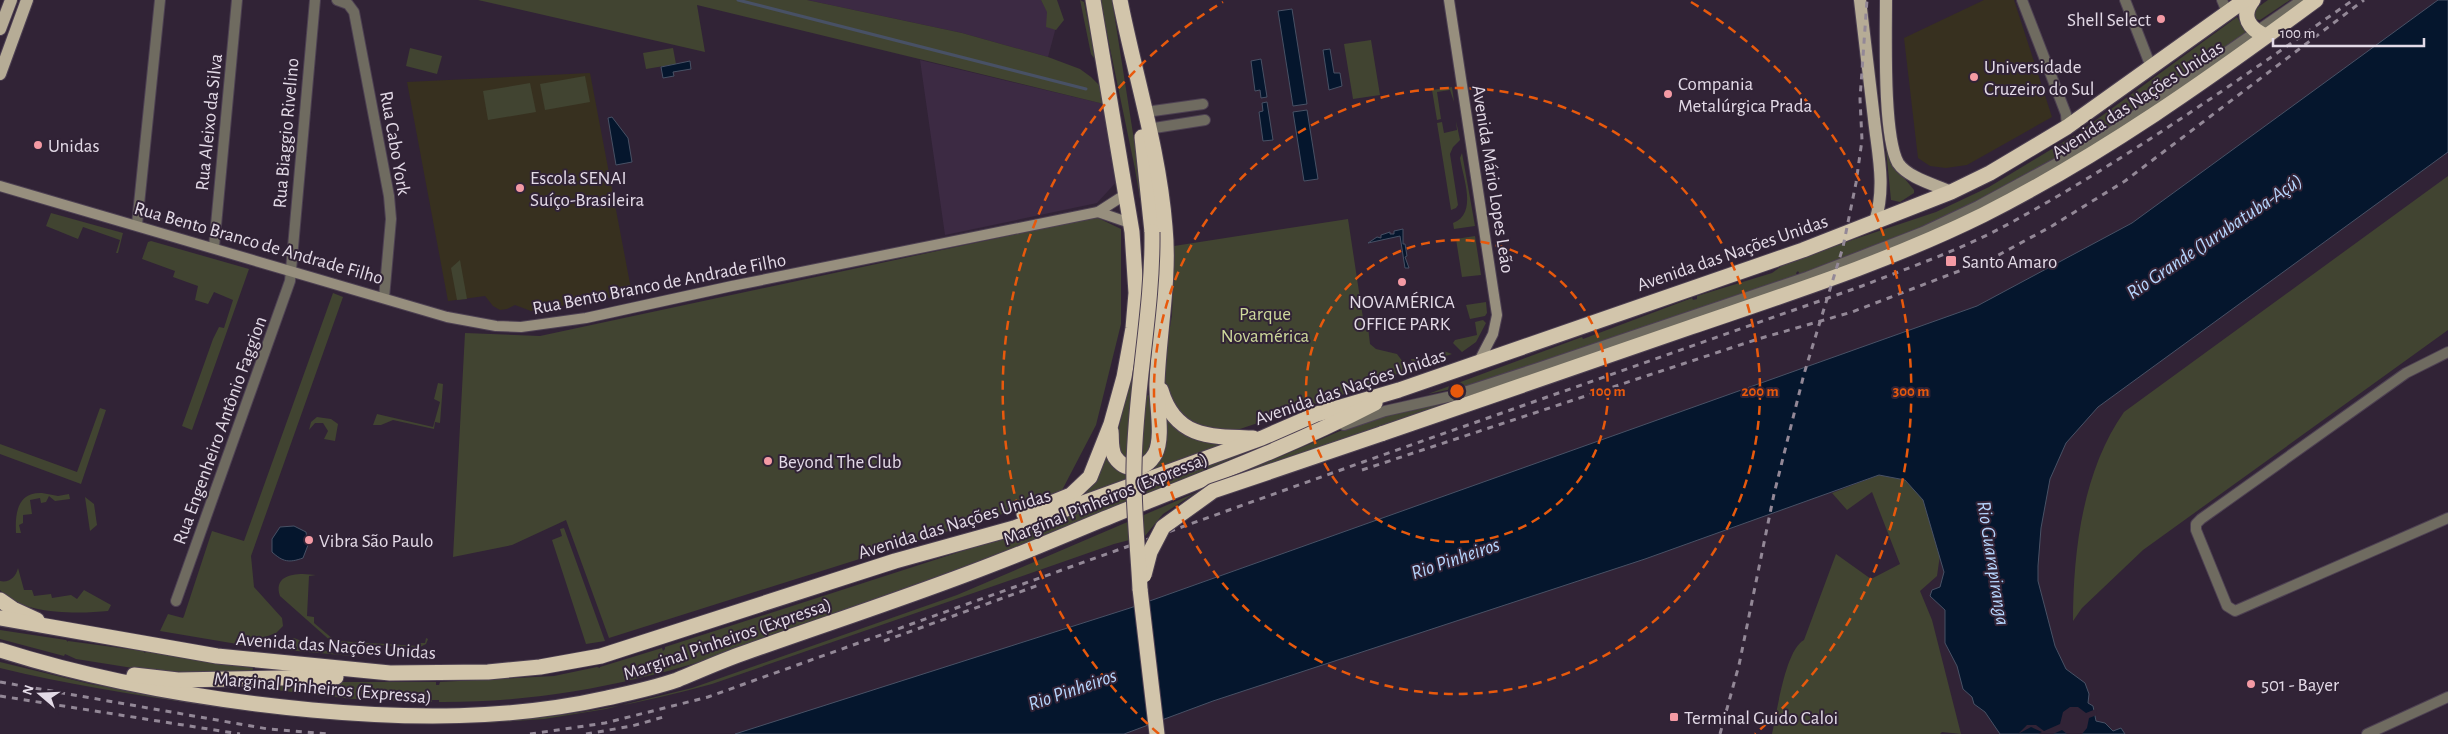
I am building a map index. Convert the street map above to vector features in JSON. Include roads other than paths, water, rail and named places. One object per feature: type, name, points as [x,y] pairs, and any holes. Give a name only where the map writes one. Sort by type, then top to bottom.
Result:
[{"type":"highway","points":[[940,548],[1062,499],[1078,490],[1090,477],[1111,424],[1124,377],[1133,328],[1136,293],[1126,194],[1093,0]]},
{"type":"highway","points":[[1111,424],[1112,448],[1119,461],[1131,468],[1149,463],[1159,445],[1157,376],[1166,277],[1165,227],[1146,112],[1120,0]]},
{"type":"highway","name":"Avenida das Nações Unidas","points":[[0,618],[250,661],[390,673],[488,672],[540,667],[601,656],[699,626],[772,600],[940,548],[1014,528],[1262,438],[1317,414],[1398,390],[1803,250],[1876,222],[1951,192],[1990,173],[2067,127],[2151,67],[2224,6],[2245,0]]},
{"type":"highway","points":[[2253,0],[2246,16],[2249,25],[2260,34]]},
{"type":"highway","name":"Avenida das Nações Unidas","points":[[1140,589],[1150,552],[1163,527],[1213,491],[1811,286],[1926,241],[1983,215],[2106,147],[2260,34],[2316,0]]},
{"type":"highway","points":[[1139,88],[1144,171],[1152,232],[1153,270],[1134,468],[1140,589],[1157,734]]},
{"type":"highway","points":[[1157,376],[1164,402],[1170,413],[1184,426],[1212,436],[1262,438]]},
{"type":"highway","name":"Marginal Pinheiros (Expressa)","points":[[0,650],[45,664],[127,683],[232,701],[378,715],[484,715],[542,710],[596,700],[673,681],[741,654],[888,604],[1048,543],[1297,441],[1398,390]]},
{"type":"highway","points":[[0,600],[13,609],[61,630]]},
{"type":"highway","points":[[45,664],[178,680],[318,678],[390,673]]},
{"type":"main road","points":[[0,29],[10,0]]},
{"type":"main road","points":[[0,74],[27,0]]},
{"type":"main road","points":[[1860,0],[1877,144],[1882,171],[1882,202],[1876,222]]},
{"type":"main road","points":[[1886,0],[1890,140],[1898,163],[1906,171],[1951,192]]},
{"type":"street","points":[[137,224],[160,0]]},
{"type":"street","name":"Rua Aleixo da Silva","points":[[214,247],[237,0]]},
{"type":"street","name":"Rua Biaggio Rivelino","points":[[290,270],[315,0]]},
{"type":"street","name":"Avenida Mário Lopes Leão","points":[[1449,0],[1497,315],[1493,334],[1479,361]]},
{"type":"street","points":[[2022,0],[2066,114],[2067,127]]},
{"type":"street","points":[[2126,0],[2151,67]]},
{"type":"street","points":[[1297,441],[1385,411],[1452,396],[1529,371],[1808,277],[1923,232],[1978,206],[2101,139],[2260,34],[2302,0]]},
{"type":"street","name":"Rua Cabo York","points":[[340,1],[354,12],[389,196],[390,220],[384,298]]},
{"type":"street","points":[[1146,112],[1202,104]]},
{"type":"street","points":[[1148,129],[1206,120]]},
{"type":"street","name":"Rua Bento Branco de Andrade Filho","points":[[0,186],[137,224],[384,298],[470,322],[496,326],[538,326],[586,318],[732,286],[1098,212],[1126,194]]},
{"type":"street","points":[[1098,212],[1130,223]]},
{"type":"street","name":"Rua Engenheiro Antônio Faggion","points":[[176,601],[280,313],[290,281],[290,270]]},
{"type":"street","points":[[2448,352],[2406,373],[2201,519],[2196,524],[2196,530],[2227,606],[2235,611],[2448,518]]},
{"type":"street","points":[[2367,734],[2448,697]]},
{"type":"water","points":[[2438,0],[2448,0],[2448,152],[2098,407],[2066,443],[2050,479],[2041,528],[2038,581],[2055,646],[2066,669],[2085,683],[2089,694],[2088,703],[2093,706],[2096,721],[2105,723],[2113,731],[2121,728],[2125,734],[2000,734],[1985,712],[1974,704],[1972,697],[1963,689],[1957,666],[1945,643],[1945,610],[1930,596],[1932,590],[1940,587],[1944,572],[1923,500],[1905,480],[1879,475],[1645,559],[1213,701],[1124,734],[735,734],[1130,608],[1977,306],[2132,223]]},
{"type":"water","points":[[1292,9],[1307,104],[1293,106],[1278,11]]},
{"type":"water","points":[[1330,49],[1334,73],[1340,73],[1342,86],[1329,90],[1323,50]]},
{"type":"water","points":[[1261,59],[1267,97],[1261,98],[1260,90],[1255,91],[1251,61]]},
{"type":"water","points":[[690,61],[691,69],[673,72],[674,76],[663,78],[661,67]]},
{"type":"water","points":[[1267,102],[1273,140],[1263,141],[1259,112],[1263,111],[1262,103]]},
{"type":"water","points":[[1307,110],[1318,179],[1304,181],[1293,112]]},
{"type":"water","points":[[612,117],[628,138],[632,162],[616,165],[608,118]]},
{"type":"water","points":[[1403,229],[1403,244],[1405,244],[1407,256],[1405,257],[1409,268],[1405,268],[1400,236],[1368,243],[1377,237],[1381,238],[1381,235],[1390,232],[1390,234],[1394,234],[1394,231]]},
{"type":"water","points":[[294,526],[306,532],[308,545],[303,558],[286,561],[272,552],[272,539],[280,527]]},
{"type":"waterway","points":[[738,0],[1086,89]]},
{"type":"railway","points":[[1720,734],[1739,665],[1774,494],[1804,374],[1843,247],[1856,183],[1862,140],[1860,99],[1867,0]]},
{"type":"railway","points":[[530,734],[605,723],[708,697],[1363,462],[1862,286],[1932,259],[2001,228],[2092,176],[2180,119],[2353,0]]},
{"type":"railway","points":[[1362,470],[1758,339],[1852,312],[1993,258],[2052,226],[2125,181],[2364,0]]},
{"type":"railway","points":[[884,641],[1039,585]]},
{"type":"railway","points":[[0,682],[268,729],[329,734]]},
{"type":"railway","points":[[0,696],[240,734]]},
{"type":"railway","points":[[586,734],[632,726],[667,716]]},
{"type":"place","name":"Shell Select","points":[[2161,19]]},
{"type":"place","name":"Universidade Cruzeiro do Sul","points":[[1974,77]]},
{"type":"place","name":"Compania Metalúrgica Prada","points":[[1668,94]]},
{"type":"place","name":"Unidas","points":[[38,145]]},
{"type":"place","name":"Escola SENAI Suíço-Brasileira","points":[[520,188]]},
{"type":"place","name":"Santo Amaro","points":[[1951,261]]},
{"type":"place","name":"NOVAMÉRICA OFFICE PARK","points":[[1402,282]]},
{"type":"place","name":"Beyond The Club","points":[[768,461]]},
{"type":"place","name":"Vibra São Paulo","points":[[309,540]]},
{"type":"place","name":"501 - Bayer","points":[[2251,684]]},
{"type":"place","name":"Terminal Guido Caloi","points":[[1674,717]]},
{"type":"water label","name":"Rio Grande (Jurubatuba-Açú)","points":[[2214,236]]},
{"type":"water label","name":"Rio Pinheiros","points":[[1455,558]]},
{"type":"water label","name":"Rio Guarapiranga","points":[[1994,563]]},
{"type":"water label","name":"Rio Pinheiros","points":[[1072,689]]},
{"type":"park label","name":"Parque Novamérica","points":[[1265,324]]}]
